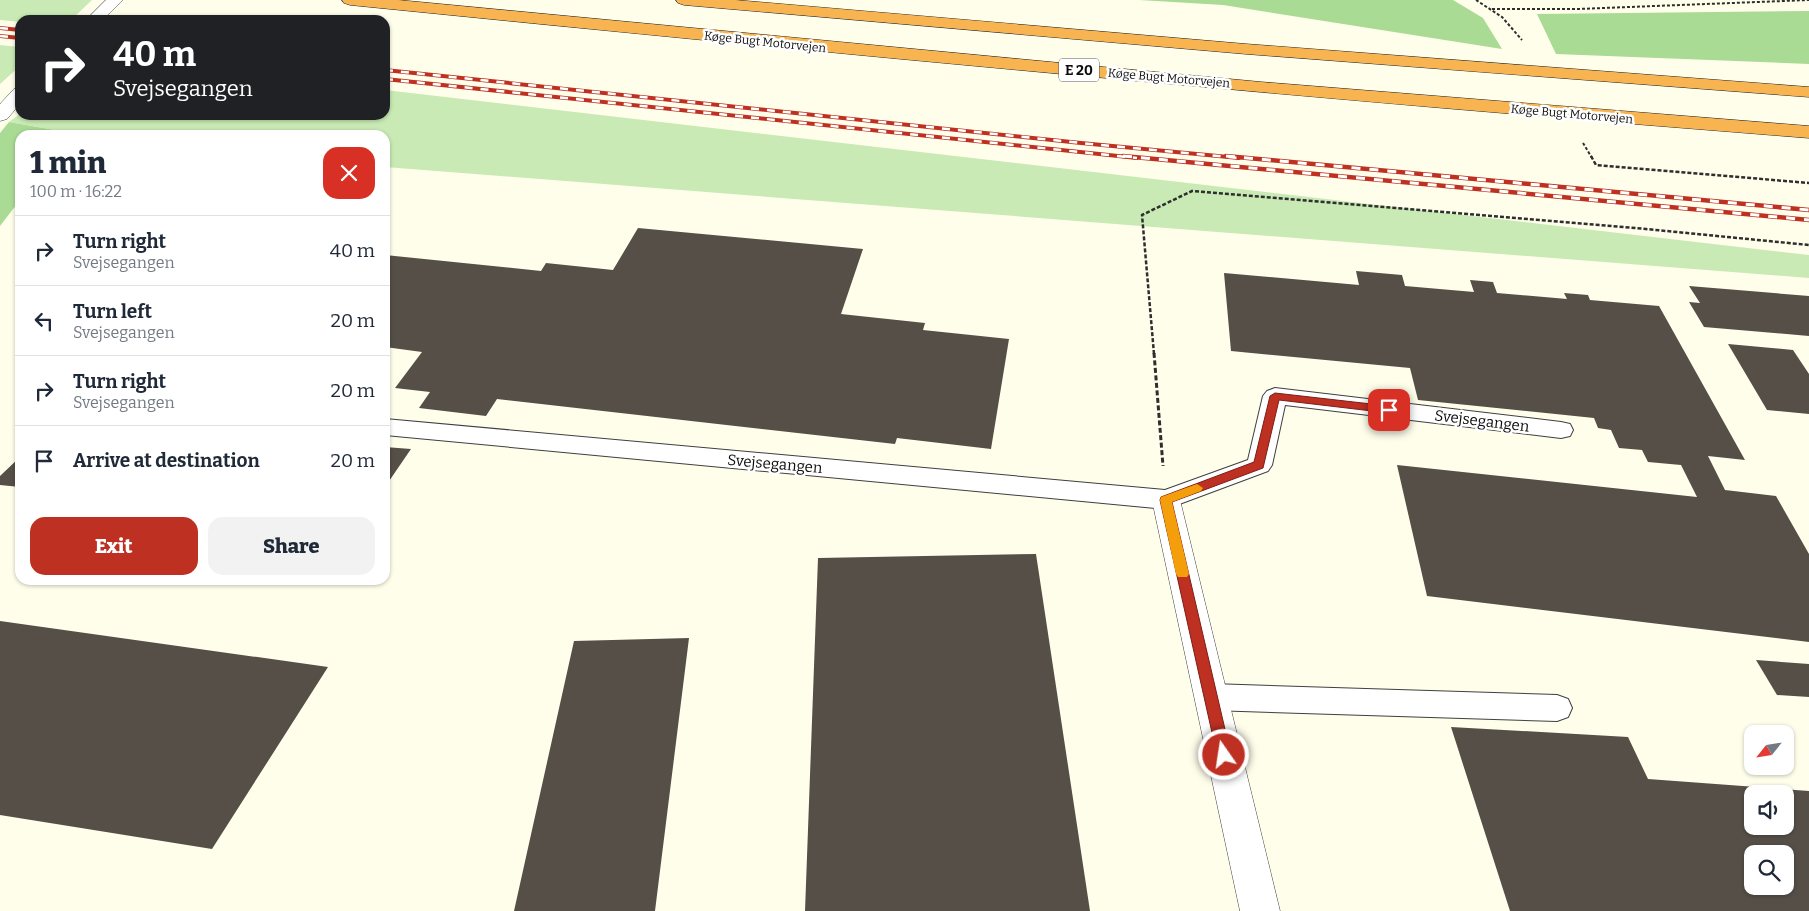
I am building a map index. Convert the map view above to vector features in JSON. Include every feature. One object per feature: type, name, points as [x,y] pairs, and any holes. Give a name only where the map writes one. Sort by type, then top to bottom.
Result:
[{"type":"highway","name":"Køge Bugt Motorvejen","points":[[350,0],[855,50],[1603,117],[1809,132]]},
{"type":"highway","name":"E 20","points":[[684,0],[894,20],[1596,77],[1809,92]]},
{"type":"street","points":[[99,15],[115,0]]},
{"type":"street","points":[[0,115],[15,98]]},
{"type":"street","points":[[1166,500],[1260,911]]},
{"type":"lane","name":"Svejsegangen","points":[[390,427],[1166,500],[1259,465],[1275,396],[1561,430]]},
{"type":"lane","points":[[1210,697],[1556,708]]},
{"type":"path","points":[[1476,0],[1492,9],[1513,27],[1524,43]]},
{"type":"path","points":[[1492,9],[1578,9],[1809,0]]},
{"type":"path","points":[[1580,138],[1596,165],[1809,184]]},
{"type":"path","points":[[1166,500],[1142,215],[1192,190],[1809,245]]},
{"type":"green space","points":[[0,0],[92,0],[76,15],[15,15],[15,22],[0,20]]},
{"type":"green space","points":[[1139,0],[1453,0],[1483,18],[1502,49],[1223,5]]},
{"type":"green space","points":[[1809,11],[1809,64],[1556,54],[1537,14]]},
{"type":"green space","points":[[0,45],[15,46],[15,70],[0,84]]},
{"type":"green space","points":[[390,91],[1809,255],[1809,278],[390,167],[390,130],[55,130],[9,122],[15,118],[15,120],[390,120]]},
{"type":"green space","points":[[9,122],[55,130],[15,130],[15,206],[0,226],[0,133]]},
{"type":"building","points":[[638,228],[863,249],[841,314],[925,323],[923,330],[1009,339],[991,449],[897,438],[895,444],[497,399],[486,416],[419,408],[430,392],[395,388],[422,352],[390,348],[390,256],[541,271],[546,263],[613,270]]},
{"type":"building","points":[[1356,271],[1402,275],[1405,286],[1474,292],[1470,280],[1493,282],[1497,293],[1567,299],[1564,293],[1588,295],[1590,300],[1659,306],[1745,460],[1708,456],[1725,490],[1776,496],[1809,554],[1809,642],[1427,596],[1397,465],[1697,497],[1681,465],[1648,462],[1642,450],[1619,448],[1611,430],[1598,428],[1594,418],[1418,400],[1410,368],[1231,351],[1224,273],[1359,285]]},
{"type":"building","points":[[1689,286],[1809,296],[1809,336],[1704,327],[1689,302],[1700,303]]},
{"type":"building","points":[[1728,344],[1793,350],[1809,374],[1809,414],[1767,410]]},
{"type":"building","points":[[390,447],[411,449],[390,480]]},
{"type":"building","points":[[15,462],[15,486],[0,485],[0,476]]},
{"type":"building","points":[[1036,554],[1090,911],[805,911],[818,558]]},
{"type":"building","points":[[0,621],[328,667],[212,849],[0,815]]},
{"type":"building","points":[[689,638],[655,911],[514,911],[574,641]]},
{"type":"building","points":[[1756,660],[1809,664],[1809,697],[1777,695]]},
{"type":"building","points":[[1451,727],[1628,737],[1648,779],[1744,786],[1744,835],[1794,835],[1794,790],[1809,791],[1809,911],[1510,911]]},
{"type":"railway","points":[[0,28],[15,30]]},
{"type":"railway","points":[[0,36],[15,38]]},
{"type":"railway","points":[[390,71],[1239,158]]},
{"type":"railway","points":[[390,80],[1137,158]]},
{"type":"railway","points":[[1123,156],[1809,220]]},
{"type":"railway","points":[[1226,156],[1809,210]]},
{"type":"slow traffic","points":[[1183,574],[1166,500],[1197,488]]},
{"type":"route","points":[[1224,755],[1166,500],[1259,465],[1275,396],[1389,410]]}]
